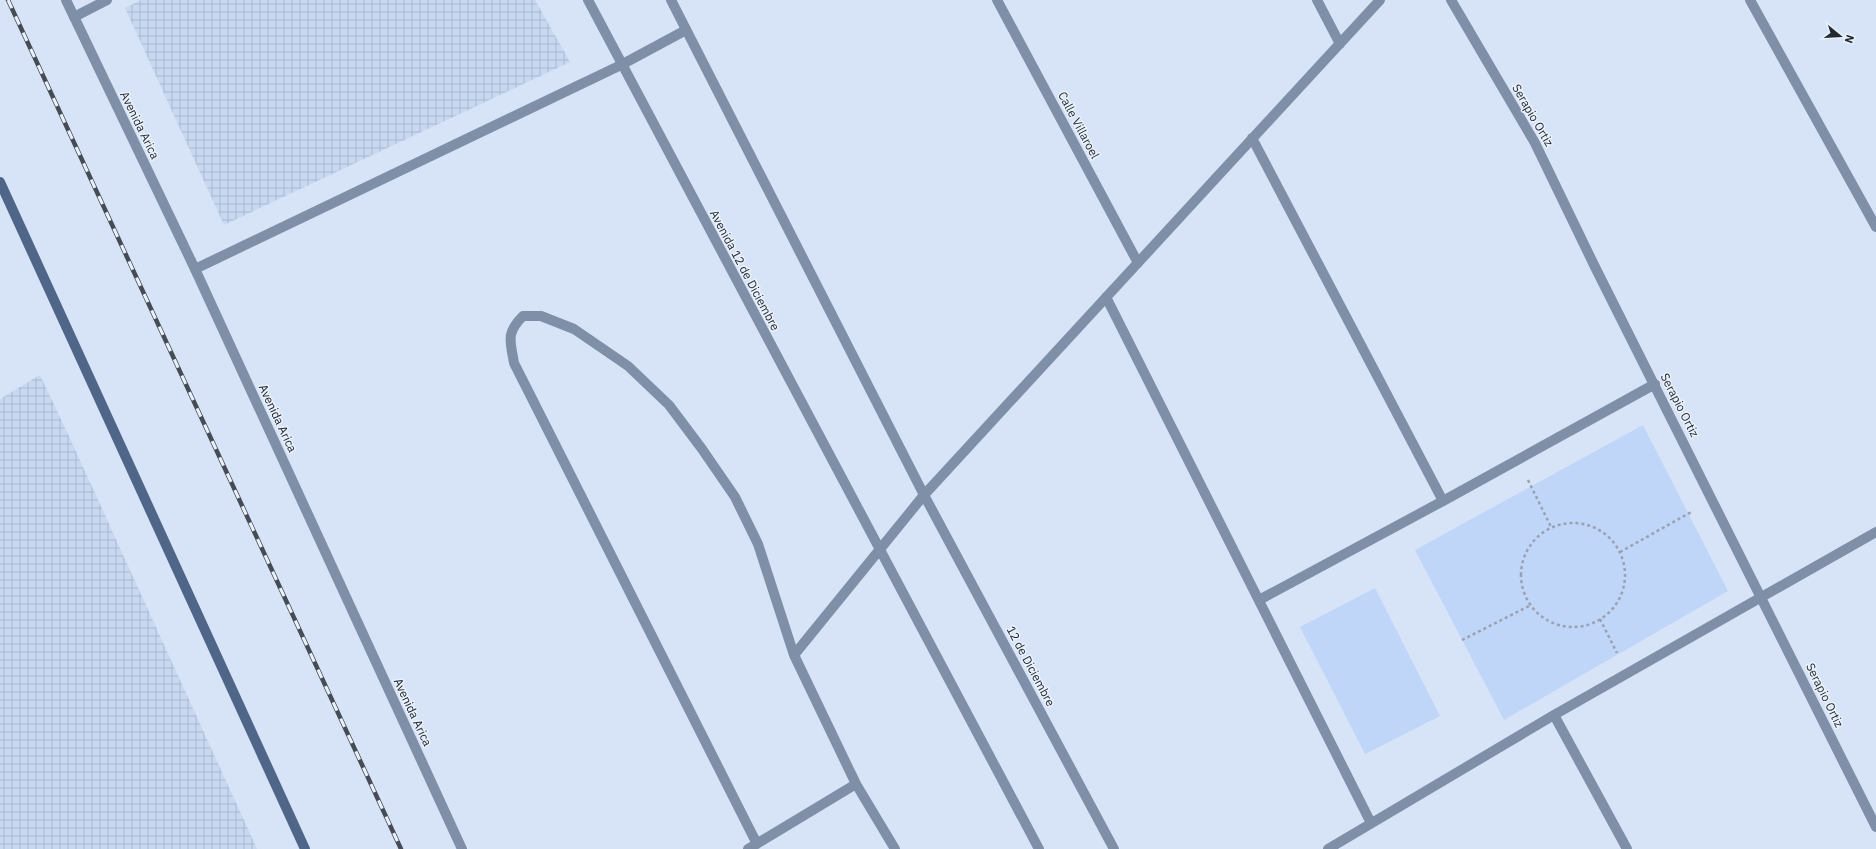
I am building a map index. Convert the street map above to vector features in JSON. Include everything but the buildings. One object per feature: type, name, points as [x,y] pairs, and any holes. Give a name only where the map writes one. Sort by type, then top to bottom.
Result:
[{"type":"main road","points":[[0,182],[305,849]]},
{"type":"street","name":"Avenida Arica","points":[[66,0],[195,269],[462,849]]},
{"type":"street","points":[[74,17],[107,0]]},
{"type":"street","name":"Avenida 12 de Diciembre","points":[[588,0],[621,65],[880,551]]},
{"type":"street","points":[[671,0],[924,495]]},
{"type":"street","name":"Calle Villaroel","points":[[997,0],[1138,262]]},
{"type":"street","points":[[1316,0],[1340,44]]},
{"type":"street","points":[[794,655],[924,495],[1380,0]]},
{"type":"street","name":"Serapio Ortiz","points":[[1451,0],[1535,143],[1595,267],[1876,826]]},
{"type":"street","points":[[1750,0],[1876,227]]},
{"type":"street","points":[[195,269],[621,65],[686,30]]},
{"type":"street","points":[[1252,138],[1443,501]]},
{"type":"street","points":[[1106,297],[1371,823]]},
{"type":"street","points":[[856,784],[753,846],[514,363],[511,334],[513,326],[523,316],[541,316],[574,329],[628,366],[669,405],[735,497],[758,544],[794,655],[856,784],[895,849]]},
{"type":"street","points":[[1259,600],[1655,384]]},
{"type":"street","name":"12 de Diciembre","points":[[924,495],[1114,849]]},
{"type":"street","points":[[1328,849],[1554,715],[1876,532]]},
{"type":"street","points":[[880,551],[1039,849]]},
{"type":"street","points":[[1554,715],[1627,849]]},
{"type":"path","points":[[1518,460],[1551,527]]},
{"type":"path","points":[[1620,552],[1713,500]]},
{"type":"path","points":[[1566,523],[1588,525],[1598,529],[1611,539],[1620,552],[1625,568],[1624,584],[1618,600],[1609,613],[1595,622],[1578,627],[1560,625],[1543,617],[1531,605],[1523,589],[1521,570],[1526,553],[1536,538],[1551,527],[1566,523]]},
{"type":"path","points":[[1462,640],[1531,605]]},
{"type":"path","points":[[1600,619],[1627,674]]},
{"type":"shaded area","points":[[141,0],[535,0],[570,62],[224,225],[125,8]]},
{"type":"shaded area","points":[[40,375],[257,849],[0,849],[0,399]]},
{"type":"shaded area","points":[[1643,425],[1728,591],[1504,720],[1415,550]]},
{"type":"shaded area","points":[[1375,588],[1440,716],[1365,754],[1300,627]]},
{"type":"railway","points":[[8,0],[401,849]]}]
